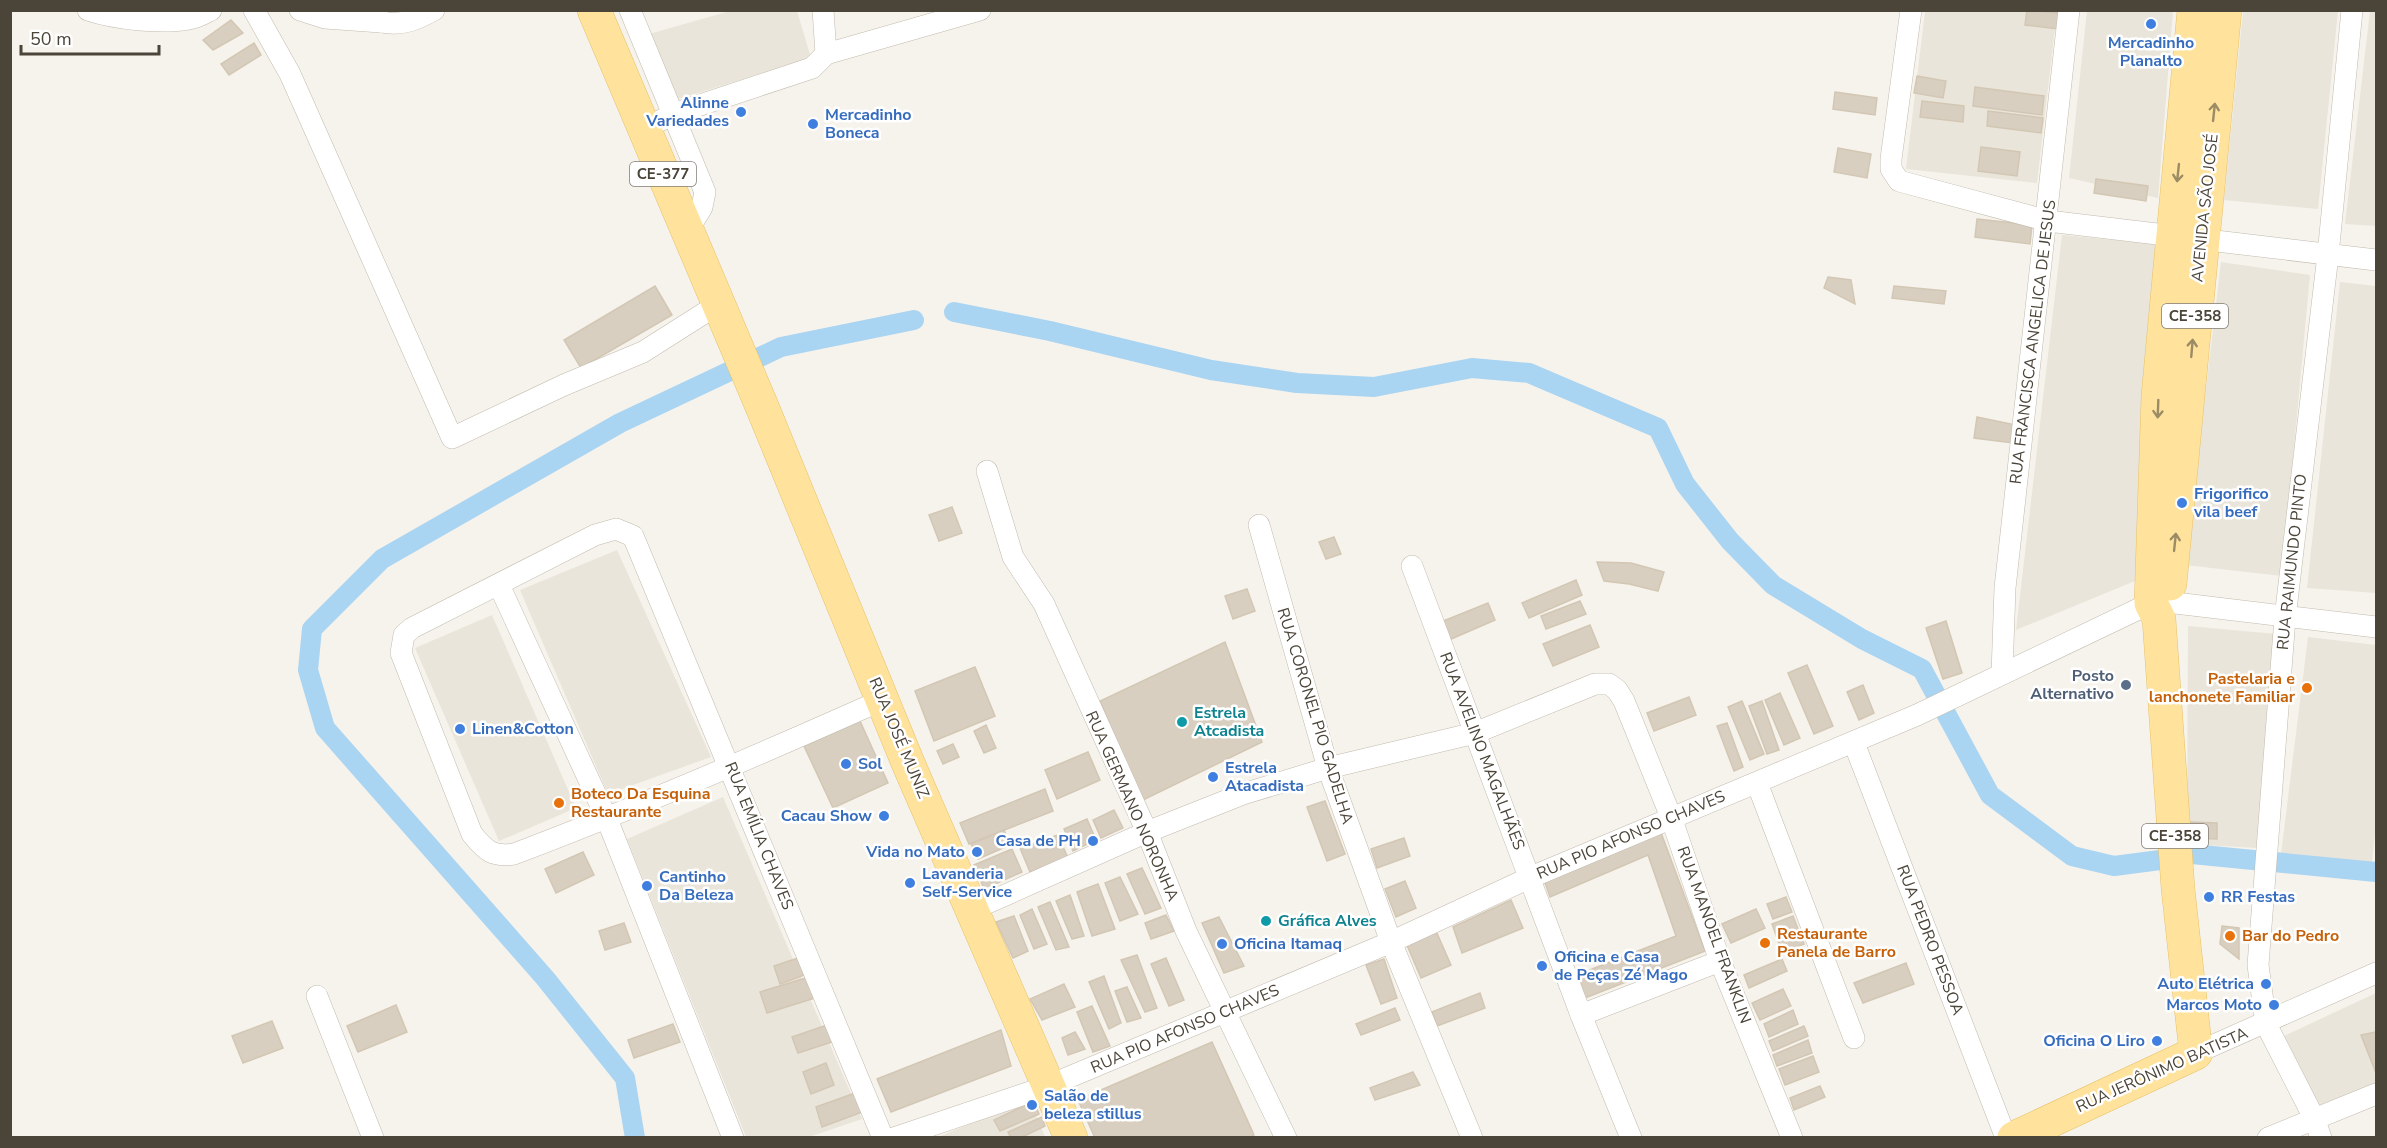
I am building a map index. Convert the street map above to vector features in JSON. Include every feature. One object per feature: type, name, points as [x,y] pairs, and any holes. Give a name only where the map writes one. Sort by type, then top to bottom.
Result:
[{"type":"main road","name":"AVENIDA SÃO JOSÉ","points":[[2186,237],[2194,10]]},
{"type":"main road","name":"AVENIDA SÃO JOSÉ","points":[[2196,1053],[2178,889],[2159,608],[2158,396],[2225,10]]},
{"type":"main road","name":"CE-377","points":[[598,20],[717,305]]},
{"type":"main road","name":"RUA JOSÉ MUNIZ","points":[[717,305],[763,410],[882,700],[1071,1137]]},
{"type":"main road","name":"RUA JERÔNIMO BATISTA","points":[[2014,1137],[2196,1053]]},
{"type":"street","points":[[88,10],[119,17],[167,20],[194,18],[211,10]]},
{"type":"street","points":[[254,10],[290,74],[452,438],[564,385],[644,352],[717,305]]},
{"type":"street","points":[[300,10],[325,18],[378,16],[405,23],[435,10]]},
{"type":"street","points":[[823,10],[826,54]]},
{"type":"street","points":[[644,129],[673,114],[812,68],[826,54],[922,18],[980,10]]},
{"type":"street","points":[[1911,10],[1891,159],[1891,169],[1899,181],[2048,221],[2376,260]]},
{"type":"street","name":"RUA FRANCISCA ANGELICA DE JESUS","points":[[2002,674],[2005,588],[2048,221],[2069,10]]},
{"type":"street","name":"RUA RAIMUNDO PINTO","points":[[2318,1128],[2266,1024],[2258,965],[2285,618],[2328,255],[2352,10]]},
{"type":"street","points":[[598,20],[637,12],[673,114],[705,192],[702,207],[687,232]]},
{"type":"street","name":"RUA GERMANO NORONHA","points":[[987,471],[1013,557],[1044,604],[1147,832],[1186,931],[1286,1137]]},
{"type":"street","name":"RUA CORONEL PIO GADELHA","points":[[1259,525],[1328,768],[1391,942],[1472,1137]]},
{"type":"street","name":"RUA EMÍLIA CHAVES","points":[[499,585],[536,563],[608,530],[624,531],[633,536],[883,1137]]},
{"type":"street","name":"RUA AVELINO MAGALHÃES","points":[[1412,566],[1581,1015],[1631,1137]]},
{"type":"street","points":[[733,1137],[607,819],[499,585],[412,628],[402,641],[401,653],[472,834],[484,848],[498,856],[514,855],[607,819],[882,700]]},
{"type":"street","points":[[2159,608],[2376,627]]},
{"type":"street","name":"RUA PIO AFONSO CHAVES","points":[[894,1137],[1048,1086],[1391,942],[1529,878],[1671,817],[1854,743],[2002,674],[2159,608]]},
{"type":"street","name":"RUA MANOEL FRANKLIN","points":[[1475,732],[1595,684],[1609,684],[1617,690],[1624,701],[1671,817],[1720,961],[1792,1137]]},
{"type":"street","points":[[974,909],[1147,832],[1243,794],[1328,768],[1475,732]]},
{"type":"street","name":"RUA PEDRO PESSOA","points":[[1854,743],[2006,1137]]},
{"type":"street","points":[[1757,783],[1854,1038]]},
{"type":"street","points":[[1581,1015],[1720,961]]},
{"type":"street","name":"RUA JERÔNIMO BATISTA","points":[[2196,1053],[2266,1024],[2376,973]]},
{"type":"street","points":[[317,996],[373,1137]]},
{"type":"street","points":[[2268,1137],[2318,1128],[2376,1094]]},
{"type":"shaded area","points":[[730,11],[797,11],[811,58],[675,100],[649,34]]},
{"type":"shaded area","points":[[1925,11],[2057,11],[2037,183],[1906,169]]},
{"type":"shaded area","points":[[2087,11],[2173,11],[2158,198],[2069,178]]},
{"type":"shaded area","points":[[2243,11],[2338,11],[2318,209],[2224,200]]},
{"type":"shaded area","points":[[2370,11],[2376,11],[2376,226],[2345,224]]},
{"type":"shaded area","points":[[2062,235],[2156,244],[2135,581],[2016,630]]},
{"type":"shaded area","points":[[2221,262],[2310,275],[2282,576],[2185,565]]},
{"type":"shaded area","points":[[2340,282],[2376,286],[2376,593],[2307,588]]},
{"type":"shaded area","points":[[617,550],[711,757],[608,794],[520,590]]},
{"type":"shaded area","points":[[492,615],[576,808],[499,841],[415,648]]},
{"type":"shaded area","points":[[2188,626],[2276,634],[2257,848],[2187,844]]},
{"type":"shaded area","points":[[2308,637],[2376,645],[2376,823],[2372,863],[2281,854]]},
{"type":"shaded area","points":[[723,797],[862,1119],[809,1137],[746,1137],[627,839]]},
{"type":"shaded area","points":[[2376,993],[2376,1087],[2317,1109],[2284,1036]]},
{"type":"shaded area","points":[[1029,1099],[1045,1137],[936,1138]]},
{"type":"building","points":[[2027,10],[2059,13],[2058,29],[2025,25]]},
{"type":"building","points":[[231,20],[243,33],[213,50],[203,40]]},
{"type":"building","points":[[254,43],[261,55],[229,75],[221,64]]},
{"type":"building","points":[[1917,76],[1946,81],[1943,98],[1914,93]]},
{"type":"building","points":[[1975,87],[2044,96],[2042,115],[1973,106]]},
{"type":"building","points":[[1835,92],[1877,98],[1875,115],[1833,109]]},
{"type":"building","points":[[1922,101],[1964,106],[1963,122],[1920,117]]},
{"type":"building","points":[[1988,111],[2043,118],[2041,133],[1987,126]]},
{"type":"building","points":[[1981,147],[2020,152],[2017,176],[1978,171]]},
{"type":"building","points":[[1838,148],[1871,154],[1867,178],[1834,172]]},
{"type":"building","points":[[2096,179],[2148,186],[2146,201],[2094,193]]},
{"type":"building","points":[[1977,219],[2032,225],[2030,244],[1975,237]]},
{"type":"building","points":[[1828,277],[1851,280],[1855,304],[1824,288]]},
{"type":"building","points":[[655,286],[672,315],[581,368],[564,340]]},
{"type":"building","points":[[1894,286],[1946,291],[1944,304],[1892,298]]},
{"type":"building","points":[[1977,417],[2016,425],[2013,443],[1974,438]]},
{"type":"building","points":[[952,507],[962,533],[939,541],[929,515]]},
{"type":"building","points":[[1334,537],[1341,554],[1326,559],[1319,542]]},
{"type":"building","points":[[1597,562],[1631,563],[1664,572],[1658,591],[1604,581]]},
{"type":"building","points":[[1576,580],[1582,595],[1529,618],[1522,603]]},
{"type":"building","points":[[1247,589],[1255,611],[1233,619],[1225,596]]},
{"type":"building","points":[[1580,601],[1586,614],[1546,629],[1541,616]]},
{"type":"building","points":[[1488,603],[1495,620],[1449,640],[1441,622]]},
{"type":"building","points":[[1946,621],[1962,673],[1943,679],[1926,628]]},
{"type":"building","points":[[1590,625],[1599,647],[1553,666],[1543,644]]},
{"type":"building","name":"Estrela Atcadista","points":[[1225,642],[1262,742],[1141,801],[1100,701]]},
{"type":"building","points":[[1807,665],[1833,726],[1814,734],[1788,673]]},
{"type":"building","points":[[975,667],[995,716],[934,741],[915,691]]},
{"type":"building","points":[[1863,685],[1874,713],[1859,720],[1847,692]]},
{"type":"building","points":[[1780,693],[1800,738],[1784,745],[1765,700]]},
{"type":"building","points":[[1689,697],[1696,715],[1654,731],[1647,713]]},
{"type":"building","points":[[1742,701],[1764,754],[1750,760],[1728,707]]},
{"type":"building","points":[[1762,701],[1779,750],[1767,754],[1749,706]]},
{"type":"building","name":"Sol","points":[[860,721],[888,783],[833,808],[804,746]]},
{"type":"building","points":[[1727,723],[1743,767],[1734,771],[1717,726]]},
{"type":"building","points":[[986,725],[996,748],[984,753],[974,731]]},
{"type":"building","points":[[953,744],[959,757],[943,764],[937,751]]},
{"type":"building","points":[[1088,752],[1100,780],[1057,799],[1045,770]]},
{"type":"building","points":[[1045,789],[1053,811],[969,844],[960,823]]},
{"type":"building","points":[[1325,801],[1345,854],[1327,861],[1307,807]]},
{"type":"building","points":[[1114,810],[1123,828],[1101,838],[1093,820]]},
{"type":"building","points":[[1087,819],[1096,840],[1073,851],[1064,829]]},
{"type":"building","points":[[2190,822],[2217,823],[2217,839],[2189,838]]},
{"type":"building","points":[[1004,830],[1010,845],[978,859],[971,844]]},
{"type":"building","points":[[1660,830],[1705,951],[1585,998],[1577,975],[1676,936],[1648,855],[1550,897],[1544,880]]},
{"type":"building","points":[[1058,835],[1068,858],[1030,872],[1020,848]]},
{"type":"building","points":[[1404,838],[1410,856],[1377,868],[1371,849]]},
{"type":"building","points":[[1012,849],[1022,872],[984,889],[974,865]]},
{"type":"building","points":[[583,852],[594,875],[556,893],[545,869]]},
{"type":"building","points":[[1142,868],[1161,908],[1145,914],[1127,874]]},
{"type":"building","points":[[1120,877],[1138,914],[1120,921],[1105,883]]},
{"type":"building","points":[[1405,881],[1416,908],[1396,917],[1385,889]]},
{"type":"building","points":[[1098,884],[1115,929],[1092,936],[1077,892]]},
{"type":"building","points":[[1070,895],[1084,936],[1072,939],[1056,901]]},
{"type":"building","points":[[1786,897],[1792,912],[1773,919],[1767,904]]},
{"type":"building","points":[[1511,900],[1523,928],[1462,953],[1453,927]]},
{"type":"building","points":[[1050,902],[1069,947],[1056,950],[1038,907]]},
{"type":"building","points":[[1032,909],[1047,944],[1034,949],[1020,915]]},
{"type":"building","points":[[1756,909],[1765,928],[1731,943],[1722,924]]},
{"type":"building","points":[[1166,915],[1174,931],[1151,939],[1145,923]]},
{"type":"building","points":[[1014,916],[1028,951],[1013,958],[996,922]]},
{"type":"building","points":[[1793,916],[1804,944],[1782,952],[1772,924]]},
{"type":"building","name":"Oficina Itamaq","points":[[1219,917],[1244,966],[1224,973],[1202,923]]},
{"type":"building","points":[[624,923],[631,942],[605,950],[599,931]]},
{"type":"building","name":"Bar do Pedro","points":[[2222,926],[2239,928],[2239,959],[2220,944]]},
{"type":"building","points":[[1436,931],[1451,965],[1421,978],[1406,943]]},
{"type":"building","points":[[1137,955],[1157,1008],[1145,1012],[1121,960]]},
{"type":"building","points":[[801,957],[807,974],[780,984],[774,966]]},
{"type":"building","points":[[1166,958],[1184,1000],[1169,1006],[1151,964]]},
{"type":"building","points":[[1384,959],[1397,998],[1381,1004],[1366,965]]},
{"type":"building","points":[[1782,959],[1787,971],[1749,988],[1744,975]]},
{"type":"building","points":[[1906,963],[1914,984],[1863,1003],[1854,983]]},
{"type":"building","points":[[1104,976],[1121,1023],[1109,1029],[1089,982]]},
{"type":"building","points":[[809,977],[815,998],[767,1013],[760,992]]},
{"type":"building","points":[[1064,984],[1075,1007],[1042,1020],[1030,999]]},
{"type":"building","points":[[1127,987],[1141,1018],[1127,1022],[1115,991]]},
{"type":"building","points":[[1783,989],[1791,1006],[1760,1020],[1752,1003]]},
{"type":"building","points":[[1480,993],[1485,1008],[1437,1026],[1432,1012]]},
{"type":"building","points":[[396,1005],[407,1032],[358,1052],[347,1026]]},
{"type":"building","points":[[1092,1006],[1110,1046],[1093,1052],[1077,1012]]},
{"type":"building","points":[[1395,1008],[1400,1020],[1361,1035],[1356,1024]]},
{"type":"building","points":[[1793,1010],[1798,1024],[1769,1037],[1764,1024]]},
{"type":"building","points":[[272,1021],[283,1048],[243,1063],[232,1036]]},
{"type":"building","points":[[673,1024],[680,1042],[634,1058],[628,1040]]},
{"type":"building","points":[[827,1025],[832,1042],[798,1053],[792,1037]]},
{"type":"building","points":[[1804,1026],[1808,1036],[1773,1051],[1769,1041]]},
{"type":"building","points":[[1001,1030],[1011,1066],[891,1112],[877,1079]]},
{"type":"building","points":[[1075,1032],[1085,1049],[1068,1055],[1062,1038]]},
{"type":"building","points":[[2376,1032],[2376,1073],[2361,1035]]},
{"type":"building","points":[[1808,1040],[1812,1053],[1777,1066],[1773,1055]]},
{"type":"building","points":[[1212,1042],[1254,1135],[1248,1138],[1095,1138],[1078,1100]]},
{"type":"building","points":[[1813,1056],[1819,1072],[1785,1085],[1779,1069]]},
{"type":"building","points":[[826,1063],[834,1085],[811,1094],[803,1072]]},
{"type":"building","points":[[1413,1072],[1420,1085],[1375,1100],[1370,1088]]},
{"type":"building","points":[[1820,1086],[1825,1097],[1794,1110],[1790,1098]]},
{"type":"building","points":[[855,1093],[862,1112],[822,1127],[816,1107]]},
{"type":"building","points":[[1034,1101],[1039,1114],[1000,1131],[994,1120]]},
{"type":"building","points":[[1042,1117],[1045,1126],[1020,1138],[1011,1138],[1008,1132]]},
{"type":"waterway","points":[[954,312],[1050,331],[1211,370],[1297,383],[1374,387],[1472,368],[1529,373],[1658,428],[1685,484],[1730,541],[1773,585],[1862,639],[1922,669],[1990,795],[2072,856],[2114,866],[2160,860]]},
{"type":"waterway","points":[[635,1138],[625,1078],[545,978],[325,728],[308,670],[312,629],[382,559],[620,423],[781,347],[914,320]]},
{"type":"waterway","points":[[2192,854],[2376,872]]},
{"type":"place","name":"Mercadinho Planalto","points":[[2151,24]]},
{"type":"place","name":"Alinne Variedades","points":[[741,112]]},
{"type":"place","name":"Mercadinho Boneca","points":[[813,124]]},
{"type":"place","name":"Frigorifico vila beef","points":[[2182,503]]},
{"type":"place","name":"Posto Alternativo","points":[[2126,685]]},
{"type":"place","name":"Pastelaria e lanchonete Familiar","points":[[2307,688]]},
{"type":"place","name":"Estrela Atcadista","points":[[1182,722]]},
{"type":"place","name":"Linen&Cotton","points":[[460,729]]},
{"type":"place","name":"Sol","points":[[846,764]]},
{"type":"place","name":"Estrela Atacadista","points":[[1213,777]]},
{"type":"place","name":"Boteco Da Esquina Restaurante","points":[[559,803]]},
{"type":"place","name":"Cacau Show","points":[[884,816]]},
{"type":"place","name":"Casa de PH","points":[[1093,841]]},
{"type":"place","name":"Vida no Mato","points":[[977,852]]},
{"type":"place","name":"Lavanderia Self-Service","points":[[910,883]]},
{"type":"place","name":"Cantinho Da Beleza","points":[[647,886]]},
{"type":"place","name":"RR Festas","points":[[2209,897]]},
{"type":"place","name":"Gráfica Alves","points":[[1266,921]]},
{"type":"place","name":"Bar do Pedro","points":[[2230,936]]},
{"type":"place","name":"Restaurante Panela de Barro","points":[[1765,943]]},
{"type":"place","name":"Oficina Itamaq","points":[[1222,944]]},
{"type":"place","name":"Oficina e Casa de Peças Zé Mago","points":[[1542,966]]},
{"type":"place","name":"Auto Elétrica","points":[[2266,984]]},
{"type":"place","name":"Marcos Moto","points":[[2274,1005]]},
{"type":"place","name":"Oficina O Liro","points":[[2157,1041]]},
{"type":"place","name":"Salão de beleza stillus","points":[[1032,1105]]}]
